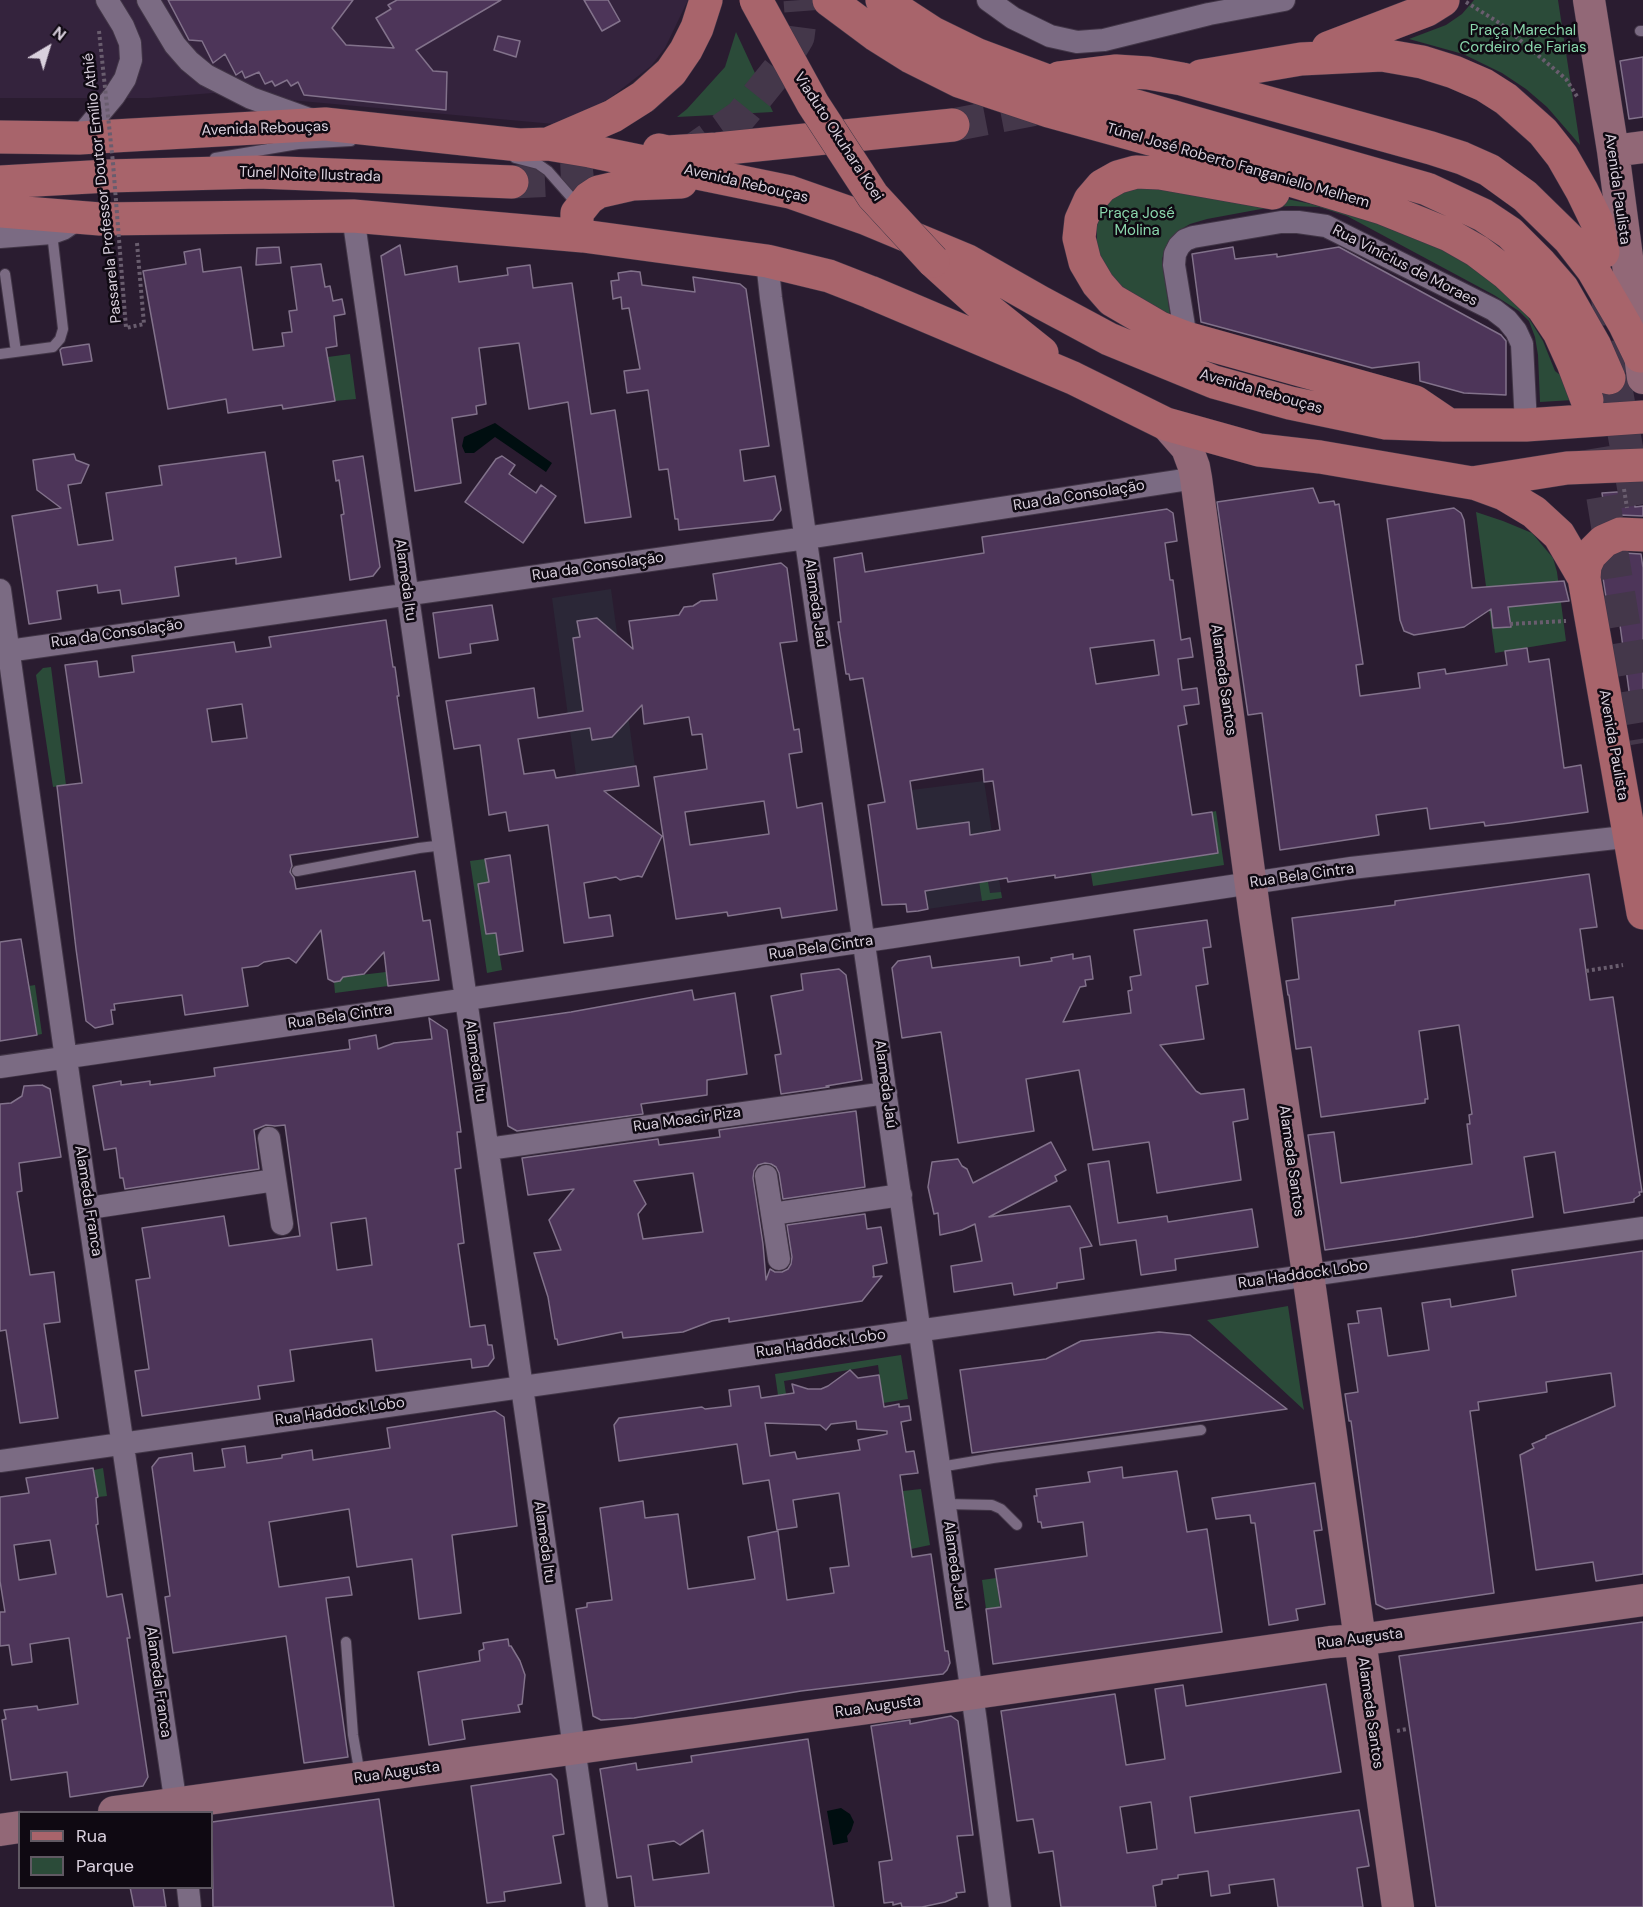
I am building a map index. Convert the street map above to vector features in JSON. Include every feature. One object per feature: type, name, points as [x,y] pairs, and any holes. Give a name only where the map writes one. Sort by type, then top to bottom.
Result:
[{"type":"main road","points":[[540,156],[643,97],[671,72],[697,28],[706,0]]},
{"type":"main road","name":"Viaduto Okuhara Koei","points":[[756,0],[813,104],[873,196],[933,261],[977,301],[1074,378]]},
{"type":"main road","name":"Túnel José Roberto Fanganiello Melhem","points":[[829,0],[876,35],[911,57],[959,81],[1049,111],[1205,154],[1382,208],[1449,235],[1477,251],[1506,273],[1543,308],[1559,332],[1573,363],[1598,389],[1595,346],[1562,288],[1510,233],[1483,215],[1427,189],[1045,80],[978,55],[933,33],[882,0]]},
{"type":"main road","points":[[1301,59],[1427,10],[1443,0]]},
{"type":"main road","name":"Avenida Paulista","points":[[1589,0],[1613,151],[1641,367]]},
{"type":"main road","points":[[1201,76],[1301,59],[1382,55],[1422,62],[1474,81],[1506,99],[1543,132],[1562,156],[1597,222],[1603,252]]},
{"type":"main road","points":[[1045,80],[1116,72],[1148,73],[1182,79],[1431,148],[1489,170],[1525,196],[1569,239],[1593,270],[1625,325],[1641,367]]},
{"type":"main road","name":"Avenida Rebouças","points":[[0,137],[79,138],[325,124],[756,190],[790,192],[867,219],[968,261],[1109,339],[1214,382],[1290,404],[1386,423],[1450,426]]},
{"type":"main road","points":[[540,156],[618,143],[667,152],[953,125]]},
{"type":"main road","points":[[1613,151],[1643,147]]},
{"type":"main road","name":"Túnel Noite Ilustrada","points":[[108,176],[258,172],[540,156]]},
{"type":"main road","points":[[1326,191],[1275,194],[1160,173],[1136,172],[1118,177],[1102,186],[1090,200],[1081,220],[1078,238],[1084,262],[1112,300],[1160,328],[1186,338],[1415,402],[1450,426],[1526,425],[1643,417]]},
{"type":"main road","points":[[0,182],[108,176]]},
{"type":"main road","points":[[593,225],[598,192],[633,184],[688,181],[756,190]]},
{"type":"main road","points":[[0,211],[65,225],[100,219],[353,216],[593,225],[807,269],[849,284],[1074,378],[1166,424],[1259,450],[1320,457],[1472,483],[1504,494],[1534,512],[1558,535],[1584,578]]},
{"type":"main road","name":"Alameda Santos","points":[[1166,424],[1187,448],[1196,478],[1251,883],[1398,1907]]},
{"type":"main road","points":[[1472,483],[1567,468],[1632,466]]},
{"type":"main road","points":[[1584,578],[1585,566],[1597,547],[1612,537],[1636,534]]},
{"type":"main road","name":"Avenida Paulista","points":[[1584,578],[1635,820],[1643,907]]},
{"type":"main road","name":"Rua Augusta","points":[[130,1811],[176,1808],[361,1778],[1643,1600]]},
{"type":"main road","points":[[0,1830],[18,1827]]},
{"type":"street","points":[[79,138],[114,96],[125,79],[131,60],[130,43],[123,26],[107,0]]},
{"type":"street","points":[[148,0],[175,45],[206,75],[251,98],[325,124]]},
{"type":"street","points":[[988,0],[1013,18],[1050,36],[1077,42],[1104,40],[1209,14],[1284,0]]},
{"type":"street","name":"Alameda Itu","points":[[353,216],[597,1907]]},
{"type":"street","name":"Rua Vinícius de Moraes","points":[[1186,338],[1174,265],[1175,254],[1185,240],[1281,222],[1326,226],[1494,310],[1507,320],[1516,331],[1522,344],[1526,425]]},
{"type":"street","points":[[0,237],[65,225]]},
{"type":"street","name":"Alameda Jaú","points":[[767,261],[940,1467],[1000,1907]]},
{"type":"street","name":"Rua da Consolação","points":[[4,652],[806,538],[1196,478]]},
{"type":"street","name":"Alameda Franca","points":[[0,590],[4,652],[89,1208],[176,1808]]},
{"type":"street","name":"Rua Bela Cintra","points":[[0,1067],[864,942],[1360,867],[1635,820]]},
{"type":"street","name":"Rua Moacir Piza","points":[[488,1149],[886,1093]]},
{"type":"street","points":[[269,1138],[282,1224]]},
{"type":"street","points":[[766,1176],[779,1259]]},
{"type":"street","points":[[89,1208],[275,1180]]},
{"type":"street","points":[[772,1214],[901,1195]]},
{"type":"street","name":"Rua Haddock Lobo","points":[[0,1461],[1643,1228]]},
{"type":"street","points":[[188,1889],[190,1907]]},
{"type":"lane","points":[[208,159],[298,144],[364,142]]},
{"type":"lane","points":[[540,156],[517,159],[543,168],[593,225]]},
{"type":"lane","points":[[108,176],[186,163]]},
{"type":"lane","points":[[618,174],[652,183],[696,189]]},
{"type":"lane","points":[[0,354],[53,347],[60,339],[63,329],[65,225]]},
{"type":"lane","points":[[5,274],[16,352]]},
{"type":"lane","points":[[297,871],[444,845]]},
{"type":"lane","points":[[940,1467],[1201,1430]]},
{"type":"lane","points":[[945,1504],[992,1505],[1001,1509],[1017,1525]]},
{"type":"lane","points":[[346,1642],[353,1735],[361,1778]]},
{"type":"path","points":[[1464,0],[1501,24],[1566,79],[1584,106]]},
{"type":"path","name":"Passarela Professor Doutor Emílio Athié","points":[[99,32],[113,164],[126,328],[144,324],[137,240]]},
{"type":"path","points":[[1632,466],[1636,534]]},
{"type":"path","points":[[1510,624],[1571,621]]},
{"type":"path","points":[[1586,971],[1623,966]]},
{"type":"path","points":[[1397,1731],[1407,1729]]},
{"type":"shaded area","points":[[0,0],[688,0],[665,48],[651,66],[610,98],[581,114],[554,124],[213,93],[149,98],[0,98]]},
{"type":"shaded area","points":[[495,423],[552,463],[546,472],[495,437],[474,453],[465,453],[462,446],[464,437]]},
{"type":"shaded area","points":[[611,589],[635,766],[576,775],[552,598]]},
{"type":"shaded area","points":[[984,781],[1002,898],[928,909],[911,790]]},
{"type":"shaded area","points":[[841,1808],[850,1814],[854,1822],[847,1836],[848,1842],[833,1845],[827,1811]]},
{"type":"green space","name":"Praça Marechal Cordeiro de Farias","points":[[1474,0],[1558,0],[1580,145],[1547,107],[1502,73],[1463,54],[1409,39],[1446,25],[1462,14]]},
{"type":"green space","points":[[736,32],[773,112],[677,117],[725,67]]},
{"type":"green space","name":"Praça José Molina","points":[[1128,184],[1287,199],[1311,204],[1418,234],[1443,243],[1520,304],[1543,341],[1555,371],[1560,375],[1613,356],[1616,345],[1625,394],[1622,397],[1540,402],[1535,337],[1529,321],[1519,311],[1494,295],[1347,216],[1319,207],[1272,207],[1207,219],[1190,224],[1178,231],[1168,242],[1162,259],[1170,315],[1147,304],[1107,278],[1097,245],[1097,226],[1102,209]]},
{"type":"green space","points":[[350,354],[356,399],[335,401],[328,357]]},
{"type":"green space","points":[[1476,512],[1532,533],[1553,558],[1566,641],[1495,653]]},
{"type":"green space","points":[[51,667],[66,785],[53,787],[36,675],[43,668]]},
{"type":"green space","points":[[1216,811],[1224,865],[1093,886],[1091,873],[1218,853],[1212,812]]},
{"type":"green space","points":[[485,859],[489,882],[478,884],[486,934],[496,933],[502,970],[487,973],[470,861]]},
{"type":"green space","points":[[985,866],[990,893],[1001,892],[1002,898],[982,901],[977,867]]},
{"type":"green space","points":[[386,972],[388,986],[335,993],[334,982],[340,981],[343,977]]},
{"type":"green space","points":[[35,985],[42,1034],[37,1035],[29,986]]},
{"type":"green space","points":[[1288,1306],[1301,1393],[1304,1410],[1207,1320]]},
{"type":"green space","points":[[901,1355],[908,1399],[883,1403],[878,1365],[784,1381],[786,1394],[778,1395],[775,1374]]},
{"type":"green space","points":[[103,1468],[107,1496],[98,1497],[94,1470]]},
{"type":"green space","points":[[921,1489],[930,1545],[911,1549],[903,1491]]},
{"type":"green space","points":[[996,1578],[1000,1607],[986,1609],[982,1580]]},
{"type":"building","points":[[168,0],[353,0],[332,28],[346,45],[394,48],[376,18],[391,9],[388,5],[397,0],[501,0],[416,50],[433,71],[447,72],[446,110],[304,95],[298,82],[291,86],[287,80],[275,86],[272,81],[265,84],[259,72],[245,78],[242,71],[236,75],[225,54],[213,63],[202,41],[189,40]]},
{"type":"building","points":[[584,0],[608,0],[620,21],[602,31]]},
{"type":"building","points":[[498,36],[520,41],[516,57],[494,50]]},
{"type":"building","points":[[1643,57],[1643,117],[1629,119],[1620,61]]},
{"type":"building","points":[[400,245],[405,275],[457,266],[459,282],[508,275],[507,268],[530,265],[533,288],[572,283],[591,414],[615,410],[631,517],[585,523],[568,402],[529,409],[519,343],[479,348],[486,404],[476,406],[477,414],[452,418],[461,483],[415,491],[381,256]]},
{"type":"building","points":[[279,247],[281,263],[256,265],[257,248]]},
{"type":"building","points":[[1233,247],[1235,259],[1277,254],[1277,257],[1339,247],[1501,335],[1506,341],[1506,395],[1464,393],[1420,381],[1419,362],[1372,368],[1201,322],[1192,254]]},
{"type":"building","points":[[200,249],[203,272],[241,267],[253,350],[284,346],[282,333],[292,332],[289,311],[297,310],[291,267],[321,264],[325,287],[330,286],[333,301],[342,299],[345,314],[334,316],[337,346],[326,348],[335,401],[283,409],[282,405],[228,413],[226,399],[168,409],[143,271],[186,264],[184,252]]},
{"type":"building","points":[[640,272],[642,285],[695,292],[693,277],[740,284],[746,289],[769,446],[740,450],[744,481],[775,476],[781,510],[773,520],[679,530],[678,519],[675,519],[668,469],[659,470],[648,390],[627,393],[624,371],[640,369],[629,308],[622,309],[621,297],[613,299],[611,281],[619,280],[618,273]]},
{"type":"building","points":[[89,344],[92,361],[63,365],[60,350],[62,348]]},
{"type":"building","points":[[265,452],[281,557],[236,564],[236,558],[175,567],[179,596],[122,604],[120,590],[98,593],[97,585],[57,591],[61,619],[29,624],[12,516],[61,508],[37,490],[33,460],[74,454],[76,460],[89,465],[81,483],[68,485],[78,545],[113,540],[106,493],[162,485],[159,466]]},
{"type":"building","points":[[363,456],[380,567],[373,576],[350,580],[341,515],[344,514],[339,480],[336,481],[333,461]]},
{"type":"building","points":[[502,456],[515,465],[509,474],[536,493],[541,485],[556,496],[523,543],[465,502],[496,459]]},
{"type":"building","points":[[1313,488],[1319,503],[1334,501],[1335,505],[1339,504],[1363,664],[1356,665],[1360,696],[1420,688],[1418,673],[1445,669],[1446,674],[1507,665],[1505,651],[1527,648],[1529,662],[1549,659],[1564,768],[1581,765],[1588,812],[1485,826],[1484,822],[1430,829],[1427,808],[1376,815],[1379,835],[1280,850],[1262,713],[1248,715],[1217,502]]},
{"type":"building","points":[[1632,491],[1635,507],[1643,506],[1643,516],[1620,515],[1606,520],[1602,493]]},
{"type":"building","points":[[1454,508],[1461,513],[1464,520],[1472,588],[1564,581],[1569,601],[1508,607],[1511,627],[1493,628],[1491,609],[1464,627],[1414,635],[1404,631],[1400,620],[1387,519]]},
{"type":"building","points":[[1167,509],[1173,513],[1177,541],[1165,543],[1170,580],[1173,580],[1181,640],[1190,638],[1193,657],[1178,659],[1182,690],[1197,688],[1199,704],[1184,706],[1187,724],[1178,726],[1192,815],[1212,812],[1218,853],[1055,878],[1055,875],[1008,882],[1007,878],[925,891],[928,909],[918,911],[907,912],[906,904],[882,905],[868,805],[885,802],[863,678],[850,680],[849,674],[846,674],[838,622],[841,622],[834,558],[862,553],[865,572],[984,553],[982,537]],"holes":[[[1154,640],[1159,675],[1096,684],[1090,648]],[[983,769],[984,782],[993,781],[1000,830],[970,835],[969,822],[917,829],[910,781]]]},
{"type":"building","points":[[1624,553],[1641,554],[1643,568],[1643,719],[1633,720],[1616,596],[1606,597],[1603,578],[1613,577],[1611,560]]},
{"type":"building","points":[[781,563],[787,568],[797,641],[780,643],[794,730],[799,729],[802,752],[789,754],[797,808],[822,803],[837,910],[782,918],[780,908],[728,916],[727,912],[676,919],[654,777],[707,769],[702,734],[692,735],[689,717],[644,724],[642,705],[612,737],[592,740],[590,728],[518,739],[524,774],[554,770],[556,778],[636,766],[639,786],[604,791],[662,836],[642,877],[620,880],[616,877],[584,883],[589,918],[610,915],[613,936],[564,943],[548,825],[509,831],[506,812],[489,815],[480,745],[454,749],[446,701],[534,688],[538,718],[583,711],[573,638],[580,637],[577,621],[597,618],[633,649],[629,621],[679,615],[684,607],[693,606],[701,601],[717,600],[713,574]],"holes":[[[764,801],[769,834],[690,845],[685,812]]]},
{"type":"building","points":[[492,605],[498,640],[470,644],[471,653],[439,658],[433,613]]},
{"type":"building","points":[[386,620],[393,667],[395,667],[399,696],[397,696],[418,837],[290,855],[292,866],[290,872],[296,889],[415,871],[423,921],[430,920],[439,980],[388,986],[384,952],[364,974],[343,977],[340,981],[334,982],[328,979],[321,930],[296,963],[289,958],[242,968],[248,1006],[185,1015],[182,995],[114,1004],[115,1010],[111,1010],[113,1024],[95,1028],[86,1021],[57,786],[82,783],[65,665],[97,661],[99,677],[134,672],[132,656],[234,642],[236,652],[271,647],[269,637]],"holes":[[[242,704],[247,738],[212,742],[207,709]]]},
{"type":"building","points":[[510,855],[523,951],[499,955],[496,933],[486,934],[478,884],[489,882],[485,859]]},
{"type":"building","points":[[1589,874],[1597,927],[1580,929],[1590,1000],[1613,997],[1642,1192],[1639,1192],[1640,1195],[1634,1199],[1634,1202],[1564,1213],[1555,1152],[1524,1157],[1533,1217],[1325,1250],[1308,1135],[1334,1132],[1341,1183],[1472,1164],[1467,1124],[1470,1124],[1469,1115],[1472,1114],[1459,1025],[1419,1031],[1428,1099],[1425,1099],[1425,1103],[1321,1117],[1311,1047],[1296,1049],[1288,995],[1286,981],[1299,979],[1292,918],[1395,905],[1395,901]]},
{"type":"building","points":[[1207,920],[1211,947],[1203,948],[1208,984],[1196,986],[1204,1039],[1160,1045],[1196,1091],[1201,1094],[1244,1089],[1248,1119],[1233,1122],[1241,1180],[1157,1193],[1149,1142],[1093,1150],[1079,1070],[1026,1079],[1034,1131],[958,1143],[941,1032],[902,1038],[892,968],[898,961],[930,956],[932,968],[1019,957],[1020,966],[1052,961],[1051,958],[1073,954],[1073,959],[1090,956],[1093,979],[1085,980],[1086,986],[1080,987],[1063,1022],[1131,1013],[1128,991],[1132,990],[1130,977],[1141,975],[1134,930]]},
{"type":"building","points":[[21,939],[37,1035],[0,1041],[0,942]]},
{"type":"building","points":[[839,969],[846,975],[862,1080],[781,1094],[775,1055],[781,1054],[771,996],[803,990],[801,974]]},
{"type":"building","points":[[692,990],[694,1000],[735,993],[747,1074],[707,1080],[707,1095],[641,1104],[643,1114],[517,1131],[508,1126],[494,1023],[571,1012]]},
{"type":"building","points":[[429,1018],[447,1030],[461,1132],[457,1132],[461,1168],[455,1169],[464,1243],[458,1244],[470,1327],[485,1325],[488,1345],[492,1345],[494,1358],[488,1366],[472,1368],[471,1359],[376,1371],[372,1339],[290,1350],[294,1381],[258,1386],[260,1399],[142,1416],[135,1371],[149,1369],[136,1280],[150,1278],[142,1228],[224,1216],[229,1246],[300,1236],[285,1125],[266,1125],[254,1130],[259,1169],[125,1189],[123,1178],[120,1178],[116,1148],[104,1150],[93,1086],[121,1081],[121,1085],[150,1081],[150,1085],[215,1076],[214,1068],[350,1049],[349,1040],[376,1035],[378,1049],[394,1043],[432,1039]],"holes":[[[366,1218],[372,1265],[337,1270],[331,1223]]]},
{"type":"building","points":[[42,1085],[50,1089],[61,1157],[19,1163],[22,1191],[17,1192],[30,1275],[54,1272],[60,1322],[44,1324],[58,1418],[20,1423],[6,1330],[0,1331],[0,1104],[11,1103],[22,1096],[24,1086]]},
{"type":"building","points":[[856,1111],[865,1187],[783,1199],[776,1167],[765,1163],[758,1165],[754,1171],[766,1280],[770,1269],[782,1272],[791,1264],[787,1225],[865,1214],[867,1229],[881,1227],[887,1263],[873,1266],[873,1277],[882,1276],[862,1301],[729,1322],[729,1318],[712,1321],[683,1332],[623,1338],[622,1332],[558,1345],[548,1297],[534,1253],[561,1250],[549,1220],[574,1189],[528,1195],[522,1158],[658,1139],[659,1145],[720,1137],[719,1130]],"holes":[[[693,1173],[703,1232],[643,1239],[638,1214],[646,1204],[634,1181]]]},
{"type":"building","points":[[1051,1142],[1066,1170],[1055,1176],[1057,1181],[989,1217],[1070,1206],[1092,1246],[1080,1248],[1084,1279],[1057,1283],[1057,1288],[1014,1295],[1012,1283],[954,1292],[951,1266],[982,1261],[975,1224],[962,1230],[940,1235],[938,1213],[934,1214],[928,1187],[932,1162],[958,1159],[967,1169],[973,1183]]},
{"type":"building","points":[[1109,1161],[1118,1223],[1167,1216],[1168,1222],[1252,1209],[1258,1247],[1175,1259],[1176,1270],[1141,1275],[1136,1240],[1100,1245],[1088,1164]]},
{"type":"building","points":[[1643,1251],[1643,1574],[1596,1581],[1593,1562],[1536,1570],[1520,1455],[1534,1448],[1532,1444],[1546,1436],[1615,1406],[1611,1373],[1546,1382],[1547,1392],[1478,1402],[1479,1410],[1470,1411],[1494,1593],[1386,1609],[1376,1604],[1351,1421],[1349,1421],[1345,1394],[1358,1392],[1348,1324],[1359,1323],[1357,1311],[1381,1308],[1388,1356],[1429,1350],[1422,1303],[1450,1299],[1451,1307],[1516,1296],[1512,1270]]},
{"type":"building","points":[[1159,1332],[1190,1335],[1287,1409],[972,1453],[960,1370],[1046,1359],[1081,1341]]},
{"type":"building","points":[[850,1370],[858,1378],[879,1375],[884,1407],[899,1404],[899,1407],[909,1406],[911,1420],[901,1422],[906,1452],[914,1451],[918,1473],[900,1475],[912,1557],[931,1554],[945,1651],[948,1651],[950,1663],[947,1670],[943,1674],[801,1691],[634,1718],[601,1720],[593,1716],[576,1609],[587,1607],[587,1603],[612,1600],[600,1508],[643,1501],[645,1518],[678,1514],[688,1589],[755,1579],[748,1537],[778,1531],[787,1600],[834,1593],[830,1568],[849,1566],[839,1493],[793,1500],[797,1527],[777,1530],[769,1480],[743,1484],[737,1444],[619,1461],[614,1425],[619,1418],[702,1407],[705,1409],[731,1406],[729,1390],[759,1386],[761,1398],[794,1393],[792,1384],[808,1389],[821,1389]],"holes":[[[856,1421],[857,1429],[887,1431],[887,1434],[858,1440],[860,1450],[797,1459],[795,1452],[770,1456],[765,1423],[820,1425],[826,1430],[831,1424]]]},
{"type":"building","points":[[495,1411],[504,1417],[517,1526],[452,1535],[461,1613],[419,1619],[412,1559],[357,1567],[349,1509],[269,1522],[279,1587],[349,1577],[352,1595],[326,1598],[348,1757],[304,1763],[286,1636],[173,1653],[165,1597],[170,1596],[152,1467],[159,1458],[192,1453],[194,1471],[225,1467],[222,1449],[245,1446],[247,1463],[282,1458],[282,1455],[312,1450],[313,1460],[390,1448],[387,1428]]},
{"type":"building","points":[[1122,1467],[1123,1478],[1177,1471],[1187,1532],[1207,1529],[1222,1632],[993,1664],[986,1609],[1001,1607],[995,1569],[1087,1556],[1083,1522],[1042,1528],[1041,1522],[1038,1522],[1034,1496],[1037,1496],[1036,1489],[1090,1482],[1088,1472]]},
{"type":"building","points":[[93,1468],[98,1497],[96,1498],[98,1524],[96,1525],[107,1597],[122,1594],[130,1638],[127,1638],[148,1777],[143,1786],[70,1797],[67,1772],[11,1780],[2,1720],[6,1719],[4,1710],[37,1706],[38,1710],[78,1704],[69,1638],[30,1644],[32,1662],[12,1665],[9,1645],[0,1646],[0,1612],[5,1612],[0,1581],[0,1497],[29,1493],[26,1478]],"holes":[[[50,1540],[56,1574],[19,1580],[14,1545]]]},
{"type":"building","points":[[1315,1483],[1322,1530],[1314,1531],[1325,1604],[1296,1609],[1298,1620],[1269,1625],[1255,1523],[1251,1523],[1250,1515],[1216,1519],[1212,1498]]},
{"type":"building","points":[[1643,1622],[1643,1907],[1436,1907],[1399,1656]]},
{"type":"building","points":[[508,1639],[509,1646],[520,1661],[525,1675],[522,1704],[518,1705],[520,1712],[462,1720],[465,1739],[429,1745],[418,1672],[480,1661],[479,1651],[484,1649],[483,1643]]},
{"type":"building","points":[[1326,1684],[1341,1772],[1190,1797],[1195,1833],[1359,1810],[1369,1866],[1357,1868],[1363,1907],[1278,1907],[1274,1879],[1229,1885],[1230,1893],[1211,1896],[1208,1871],[1178,1875],[1178,1878],[1162,1880],[1162,1884],[1153,1886],[1156,1907],[1061,1907],[1053,1851],[1039,1853],[1033,1819],[1017,1821],[1001,1711],[1115,1694],[1126,1765],[1165,1759],[1155,1689],[1183,1685],[1186,1706]],"holes":[[[1151,1802],[1157,1849],[1127,1853],[1120,1807]]]},
{"type":"building","points":[[951,1716],[958,1721],[973,1835],[957,1836],[965,1892],[956,1893],[957,1897],[945,1902],[922,1907],[902,1907],[901,1903],[893,1905],[893,1902],[884,1903],[879,1862],[892,1860],[871,1726],[910,1720],[910,1724]]},
{"type":"building","points":[[808,1739],[834,1907],[635,1907],[631,1876],[617,1878],[600,1769],[636,1763],[637,1770],[692,1762],[691,1756]],"holes":[[[703,1830],[709,1873],[653,1880],[648,1845],[674,1841],[680,1845]]]},
{"type":"building","points":[[551,1774],[557,1780],[564,1834],[553,1836],[561,1883],[504,1892],[505,1901],[487,1903],[471,1786]]},
{"type":"building","points":[[379,1799],[394,1907],[213,1907],[213,1822]]},
{"type":"building","points":[[130,1889],[163,1889],[166,1907],[134,1907]]},
{"type":"tunnel","points":[[681,156],[689,153],[741,116],[779,69],[798,37],[800,0]]},
{"type":"tunnel","points":[[953,125],[1052,106]]},
{"type":"tunnel","points":[[512,182],[578,179],[633,173]]},
{"type":"tunnel","points":[[1607,292],[1617,390]]},
{"type":"tunnel","points":[[1609,378],[1617,394],[1643,541]]},
{"type":"tunnel","points":[[1587,400],[1643,743]]}]
